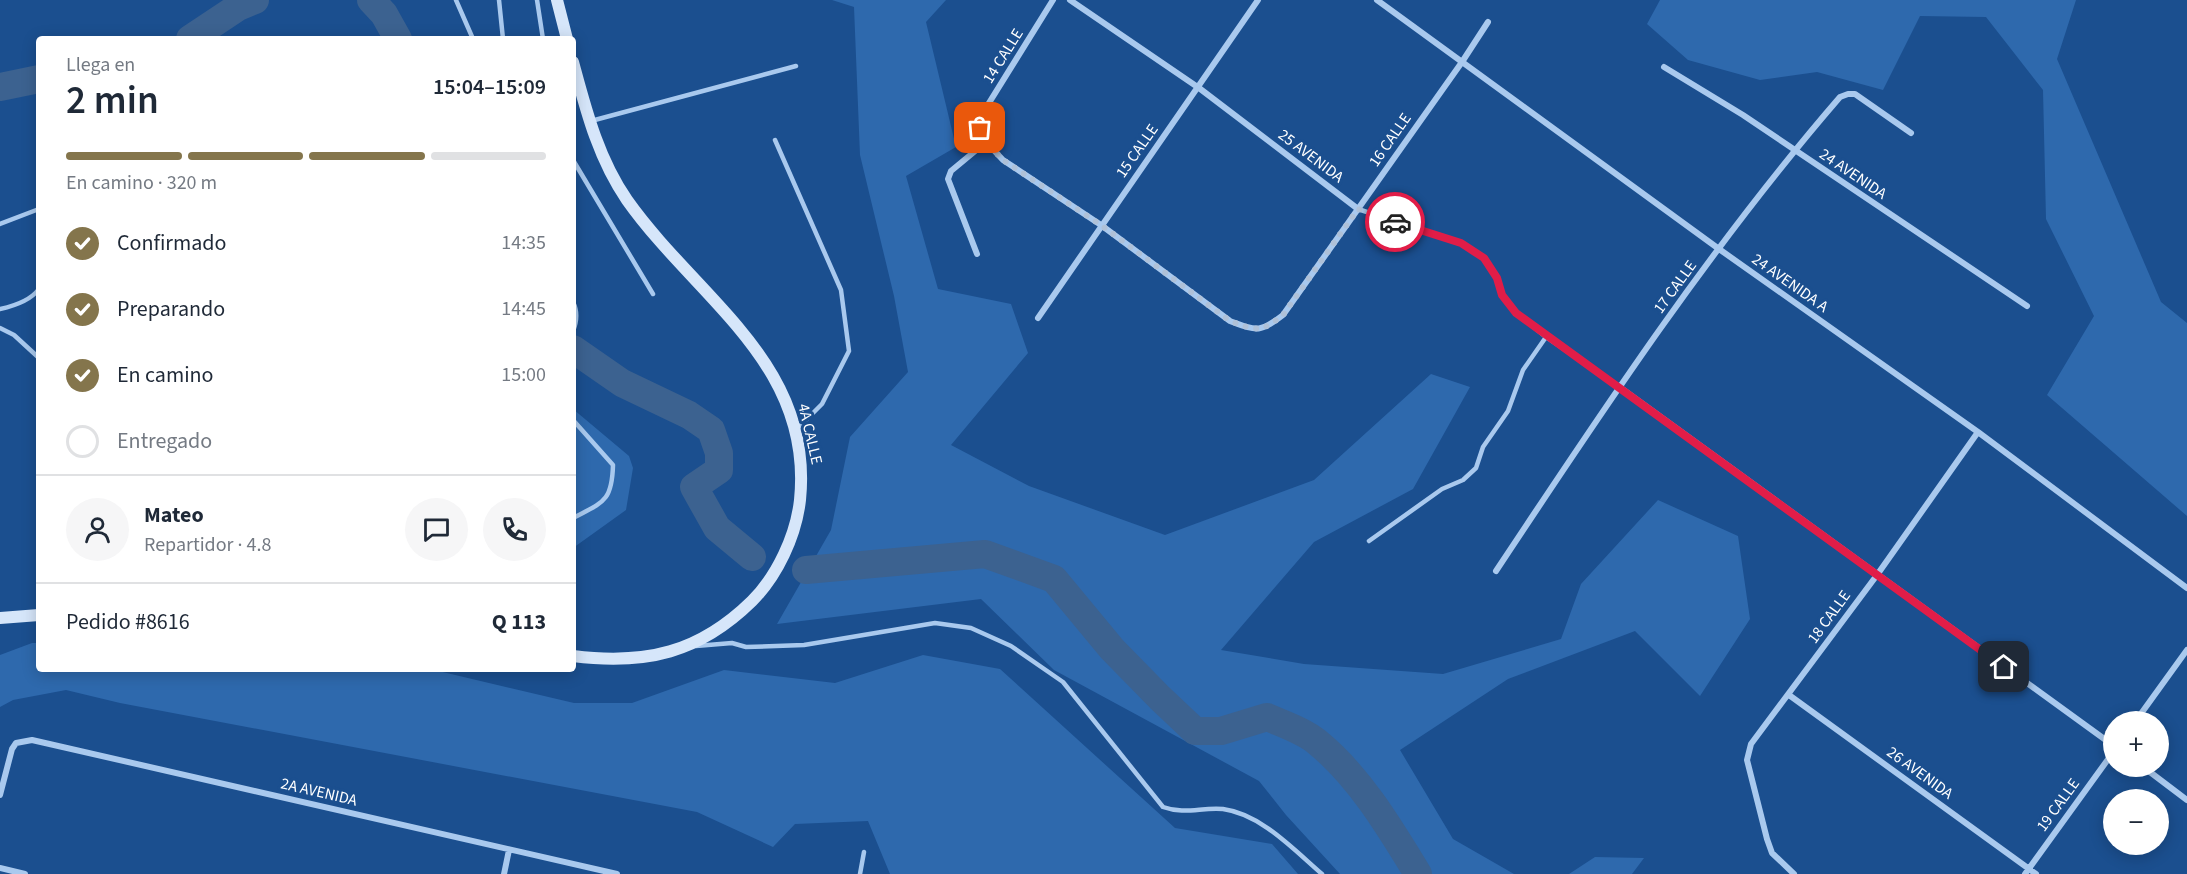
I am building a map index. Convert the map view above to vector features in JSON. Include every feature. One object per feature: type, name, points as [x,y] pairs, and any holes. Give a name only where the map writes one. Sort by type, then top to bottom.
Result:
[{"type":"main road","points":[[557,0],[566,36]]},
{"type":"main road","name":"4A CALLE","points":[[576,74],[588,121],[605,162],[627,200],[766,362],[789,408],[796,430],[803,474],[794,532],[772,575],[756,596],[722,626],[702,640],[683,648],[628,659],[576,656]]},
{"type":"main road","points":[[0,618],[36,615]]},
{"type":"street","name":"14 CALLE","points":[[986,142],[980,128],[984,111],[1053,0]]},
{"type":"street","name":"25 AVENIDA","points":[[1070,0],[1199,88],[1358,209]]},
{"type":"street","name":"15 CALLE","points":[[1038,318],[1258,0]]},
{"type":"street","name":"24 AVENIDA A","points":[[1377,0],[1719,249],[1978,432],[2187,588]]},
{"type":"street","name":"16 CALLE","points":[[1101,225],[1230,321],[1252,329],[1266,328],[1283,315],[1488,22]]},
{"type":"street","name":"24 AVENIDA","points":[[1664,67],[1743,115],[2027,306]]},
{"type":"street","name":"17 CALLE","points":[[1496,571],[1618,386],[1794,151],[1840,98],[1848,94],[1855,94],[1911,133]]},
{"type":"street","points":[[977,254],[948,179],[951,171],[986,142],[1003,160],[1101,225]]},
{"type":"street","name":"25 AVENIDA","points":[[1618,386],[2103,738]]},
{"type":"street","name":"18 CALLE","points":[[1794,874],[1772,853],[1747,760],[1751,744],[1877,575],[1978,432]]},
{"type":"street","points":[[2143,711],[2187,650]]},
{"type":"street","name":"26 AVENIDA","points":[[1789,694],[2027,872],[2036,874]]},
{"type":"street","name":"2A AVENIDA","points":[[0,795],[8,760],[16,743],[32,740],[617,874]]},
{"type":"street","name":"19 CALLE","points":[[2027,872],[2103,767]]},
{"type":"street","points":[[2157,777],[2187,800]]},
{"type":"street","points":[[504,874],[509,850]]},
{"type":"street","points":[[0,868],[25,874]]},
{"type":"lane","points":[[456,0],[472,36]]},
{"type":"lane","points":[[499,0],[503,36]]},
{"type":"lane","points":[[537,0],[543,36]]},
{"type":"lane","points":[[588,121],[615,116],[796,66]]},
{"type":"lane","points":[[776,140],[841,290],[849,351],[822,404],[796,430]]},
{"type":"lane","points":[[576,165],[652,294]]},
{"type":"lane","name":"25 AVENIDA","points":[[1358,209],[1461,243],[1484,258],[1497,278],[1502,295],[1516,313],[1546,337],[1618,386]]},
{"type":"lane","points":[[0,224],[36,210]]},
{"type":"lane","points":[[0,309],[15,306],[36,293]]},
{"type":"lane","points":[[576,308],[576,324]]},
{"type":"lane","points":[[0,328],[14,335],[36,355]]},
{"type":"lane","points":[[1369,541],[1442,489],[1463,480],[1476,468],[1483,447],[1508,411],[1523,370],[1546,337]]},
{"type":"lane","points":[[576,423],[613,465],[612,486],[602,503],[576,516]]},
{"type":"lane","points":[[683,648],[732,643],[746,647],[804,645],[935,623],[971,628],[1011,646],[1063,682],[1163,807],[1185,812],[1223,809],[1254,820],[1276,834],[1322,874]]},
{"type":"lane","points":[[860,874],[864,852]]},
{"type":"shaded area","points":[[832,0],[946,0],[926,22],[956,147],[906,176],[938,289],[1011,304],[1028,353],[951,445],[1029,486],[1165,535],[1314,480],[1431,374],[1470,387],[1413,489],[1314,542],[1221,650],[1304,664],[1443,674],[1561,639],[1581,584],[1658,500],[1738,536],[1750,619],[1700,696],[1635,631],[1508,679],[1400,750],[1453,839],[1514,874],[1340,874],[1286,815],[1259,781],[1054,670],[981,599],[777,624],[831,530],[850,437],[908,372],[894,296],[860,155],[854,7]]},
{"type":"shaded area","points":[[1660,0],[2076,0],[2057,59],[2161,302],[2187,323],[2187,516],[2047,395],[2094,316],[2046,219],[2043,90],[1986,17],[1920,16],[1883,90],[1817,72],[1760,80],[1688,60],[1647,24]]},
{"type":"shaded area","points":[[576,412],[629,456],[633,468],[626,510],[576,546]]},
{"type":"shaded area","points":[[36,643],[36,672],[443,672],[574,703],[632,703],[724,670],[835,683],[923,655],[1000,669],[1175,828],[1272,844],[1298,874],[890,874],[868,821],[795,824],[773,847],[697,812],[120,703],[66,690],[13,700],[0,707],[0,655]]},
{"type":"shaded area","points":[[1595,857],[1644,858],[1632,874],[1569,874]]},
{"type":"waterway","points":[[194,36],[238,7],[255,0]]},
{"type":"waterway","points":[[371,0],[384,14],[396,36]]},
{"type":"waterway","points":[[0,87],[36,80]]},
{"type":"waterway","points":[[576,351],[622,383],[689,415],[711,430],[719,453],[719,470],[694,487],[717,528],[752,557]]},
{"type":"waterway","points":[[806,570],[985,554],[1054,579],[1112,649],[1195,731],[1221,731],[1267,717],[1300,731],[1317,742],[1347,770],[1385,821],[1418,874]]},
{"type":"way so far","points":[[980,128],[986,142],[1003,160],[1101,225],[1230,321],[1252,329],[1266,328],[1283,315],[1358,209],[1395,222]]},
{"type":"route","points":[[1395,222],[1461,243],[1484,258],[1497,278],[1502,295],[1516,313],[1546,337],[1618,386],[2004,667]]}]
